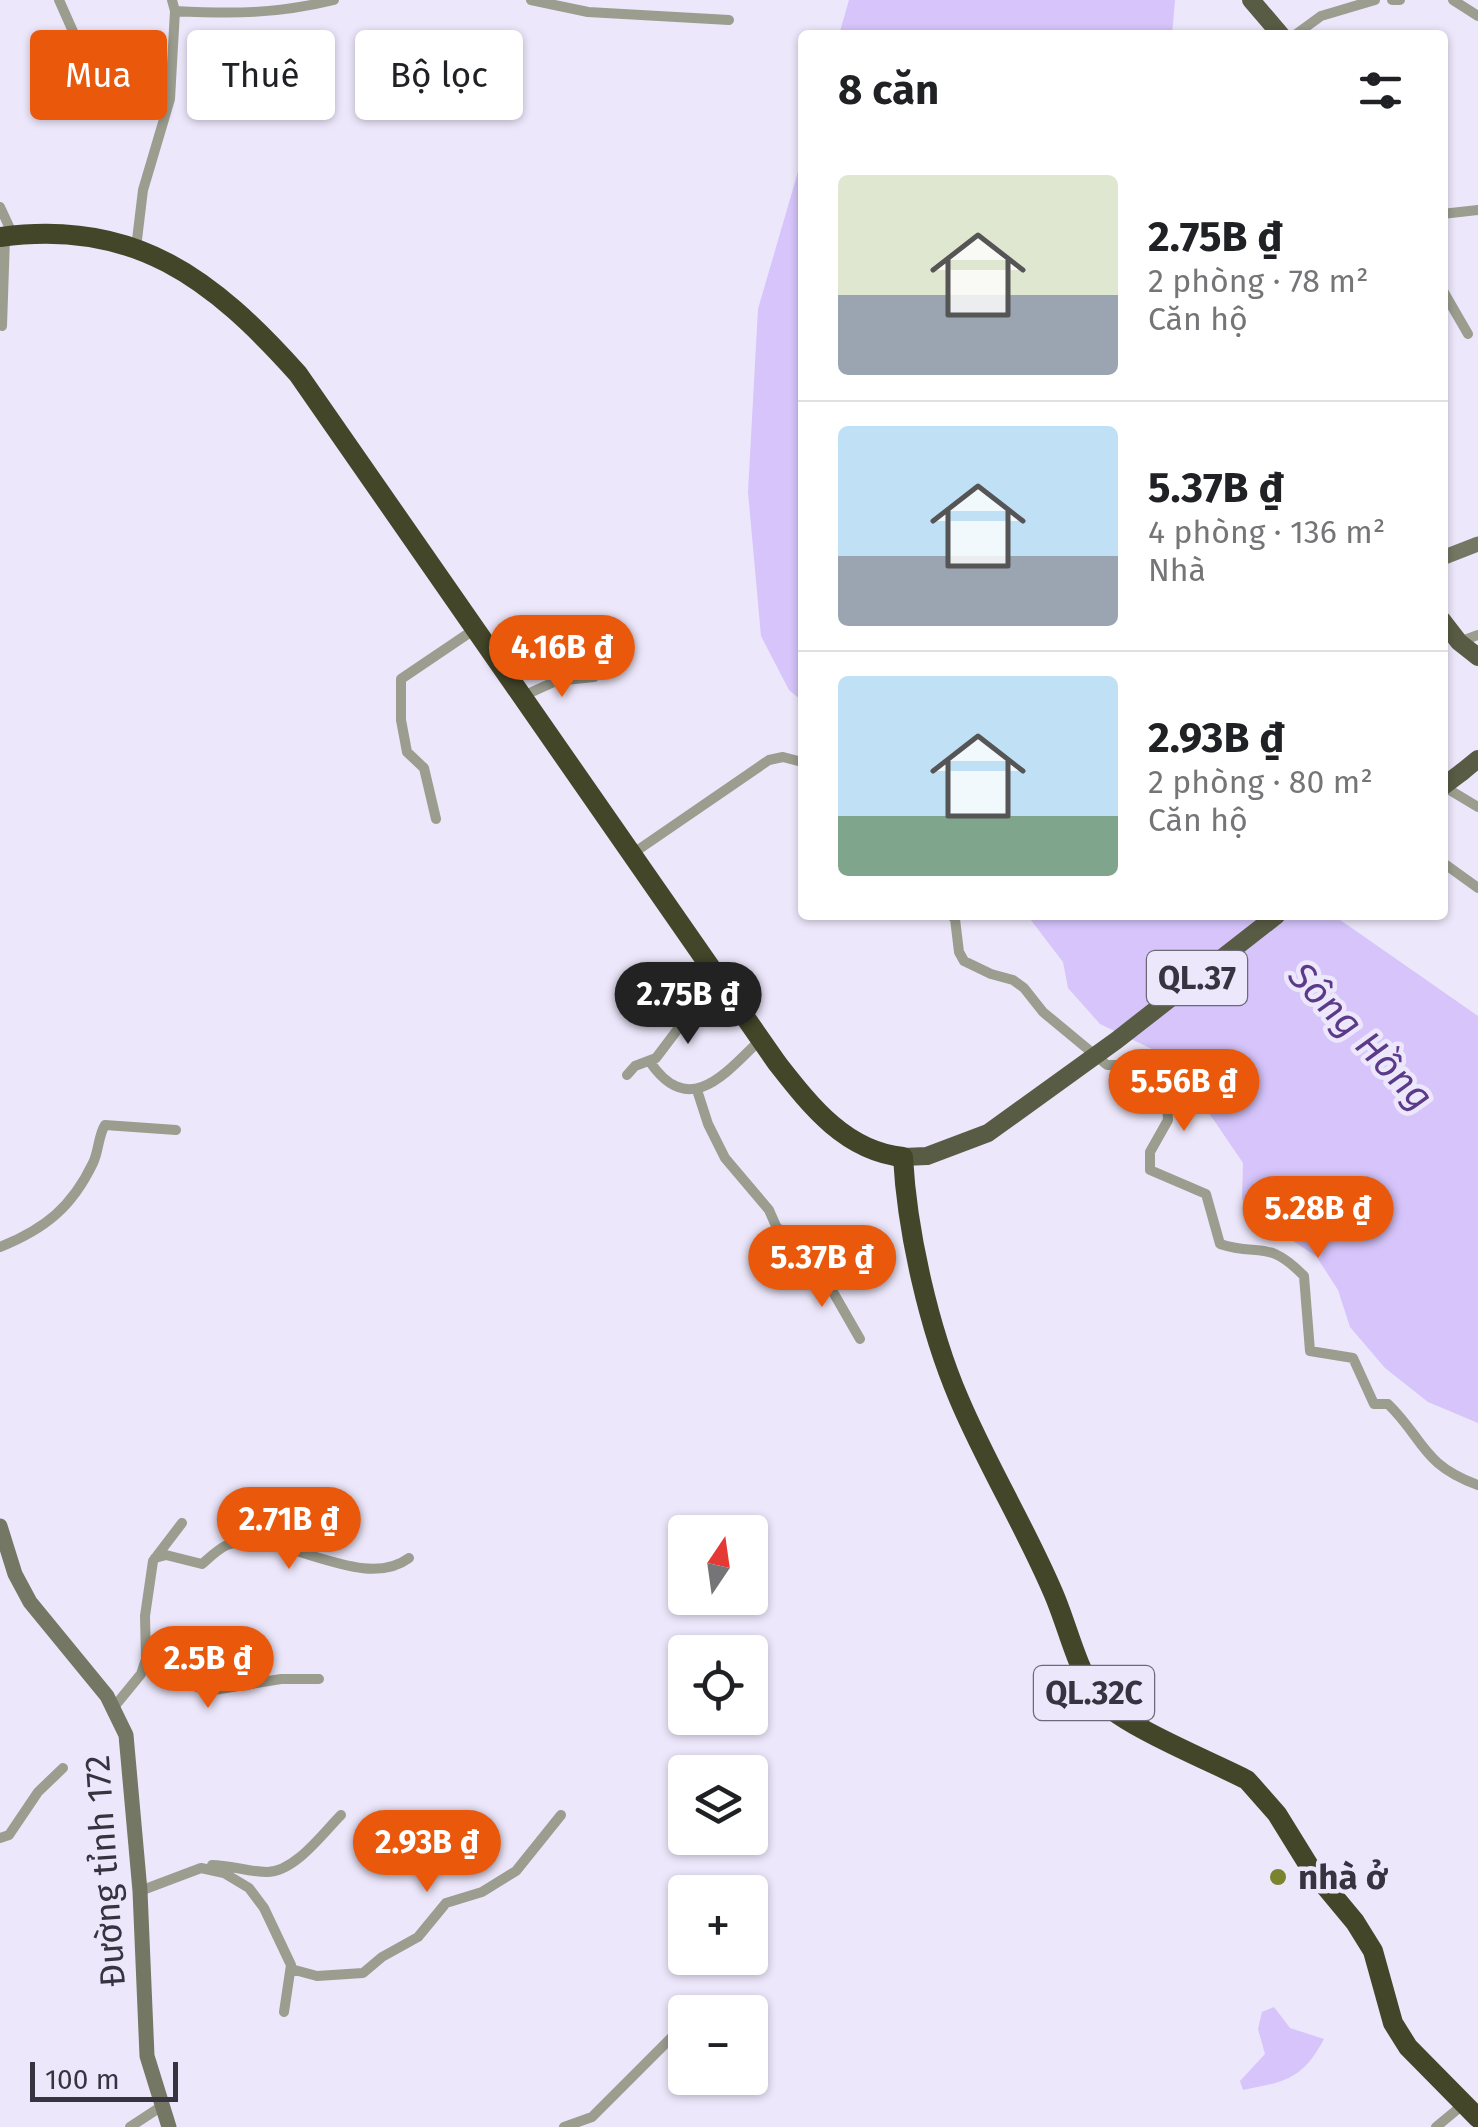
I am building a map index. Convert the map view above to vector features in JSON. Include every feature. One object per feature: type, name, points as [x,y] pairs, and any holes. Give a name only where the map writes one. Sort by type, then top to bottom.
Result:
[{"type":"highway","name":"QL.37","points":[[6,237],[66,233],[136,248],[198,280],[228,301],[263,336],[298,374],[631,855],[816,1112],[870,1150],[902,1156]]},
{"type":"highway","name":"QL.32C","points":[[902,1156],[905,1191],[932,1327],[943,1358],[960,1402],[1052,1590],[1096,1697],[1116,1713],[1247,1780],[1260,1792],[1311,1869],[1374,1951],[1394,2023],[1408,2047],[1474,2105]]},
{"type":"highway","points":[[1474,2105],[1474,2127]]},
{"type":"main road","points":[[1251,0],[1277,30]]},
{"type":"main road","points":[[1448,556],[1478,546]]},
{"type":"main road","points":[[1448,627],[1472,654]]},
{"type":"main road","points":[[1448,782],[1478,759]]},
{"type":"main road","name":"QL.37","points":[[902,1156],[927,1156],[988,1133],[1117,1040],[1272,920]]},
{"type":"main road","name":"Đường tỉnh 172","points":[[0,1526],[30,1602],[114,1708],[130,1750],[146,2056],[170,2127]]},
{"type":"street","points":[[59,0],[72,30]]},
{"type":"street","points":[[136,248],[144,190],[170,100],[173,6],[243,14],[286,11],[334,0]]},
{"type":"street","points":[[531,0],[588,12],[729,20]]},
{"type":"street","points":[[1302,30],[1321,16],[1375,0]]},
{"type":"street","points":[[1392,0],[1400,0]]},
{"type":"street","points":[[1453,0],[1478,16]]},
{"type":"street","points":[[0,207],[6,237],[2,326]]},
{"type":"street","points":[[1448,213],[1478,210]]},
{"type":"street","points":[[1448,300],[1468,334]]},
{"type":"street","points":[[436,819],[424,768],[407,752],[401,720],[401,679],[476,628]]},
{"type":"street","points":[[1472,654],[1478,635]]},
{"type":"street","points":[[524,696],[556,681],[594,677]]},
{"type":"street","points":[[631,855],[769,760],[783,757],[798,761]]},
{"type":"street","points":[[1448,790],[1478,807]]},
{"type":"street","points":[[1448,866],[1478,888]]},
{"type":"street","points":[[953,920],[964,961],[1013,980],[1043,1012],[1107,1065],[1138,1065],[1149,1074],[1167,1104],[1168,1120],[1150,1152],[1150,1170],[1206,1194],[1220,1244],[1268,1248],[1304,1276],[1310,1352],[1353,1358],[1374,1404],[1388,1404],[1430,1460],[1478,1485]]},
{"type":"street","points":[[626,1075],[635,1066],[650,1062],[688,1016],[727,990]]},
{"type":"street","points":[[650,1062],[662,1080],[679,1090],[698,1090],[734,1065],[761,1039]]},
{"type":"street","points":[[698,1090],[708,1124],[725,1158],[769,1210],[776,1226],[825,1278],[860,1340]]},
{"type":"street","points":[[0,1247],[38,1230],[68,1206],[95,1160],[105,1125],[176,1130]]},
{"type":"street","points":[[114,1708],[144,1666],[148,1586],[155,1558],[182,1523]]},
{"type":"street","points":[[155,1558],[166,1555],[202,1564],[226,1546],[246,1543],[366,1568],[396,1567],[409,1558]]},
{"type":"street","points":[[144,1666],[208,1691],[281,1679],[318,1679]]},
{"type":"street","points":[[0,1838],[9,1835],[38,1792],[63,1768]]},
{"type":"street","points":[[140,1892],[214,1864],[262,1872],[282,1869],[341,1815]]},
{"type":"street","points":[[291,1969],[317,1976],[364,1973],[382,1956],[418,1937],[446,1903],[482,1892],[516,1872],[561,1815]]},
{"type":"street","points":[[202,1868],[240,1881],[257,1897],[291,1969],[284,2012]]},
{"type":"street","points":[[564,2127],[592,2117],[668,2041]]},
{"type":"street","points":[[1436,2127],[1474,2105]]},
{"type":"street","points":[[130,2127],[162,2106]]},
{"type":"water","points":[[849,0],[1175,0],[1172,30],[840,30]]},
{"type":"water","points":[[798,172],[798,698],[789,690],[761,636],[748,492],[758,309]]},
{"type":"water","name":"Sông Hồng","points":[[1031,920],[1340,920],[1478,1016],[1478,1423],[1428,1402],[1385,1368],[1350,1327],[1338,1290],[1316,1256],[1253,1215],[1242,1199],[1243,1163],[1188,1082],[1154,1050],[1100,1024],[1068,988],[1063,962]]},
{"type":"water","points":[[1274,2007],[1290,2028],[1324,2039],[1300,2071],[1243,2090],[1240,2081],[1265,2054],[1258,2029],[1262,2012]]},
{"type":"place","name":"nhà ở","points":[[1278,1877]]}]
